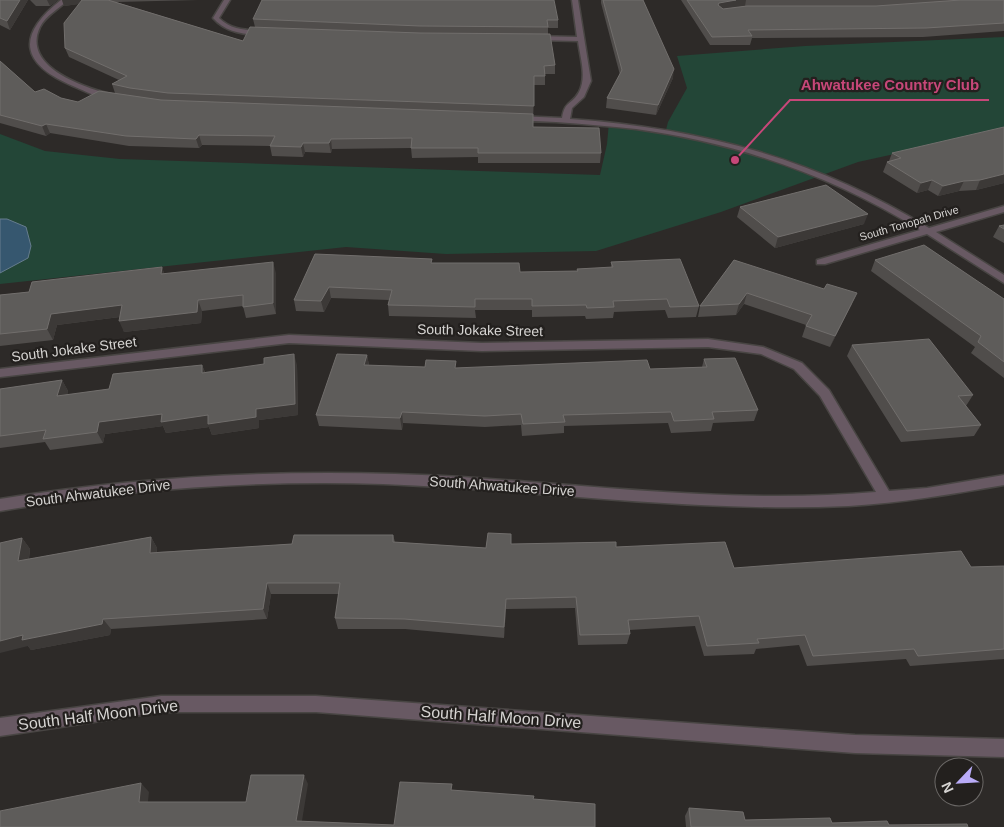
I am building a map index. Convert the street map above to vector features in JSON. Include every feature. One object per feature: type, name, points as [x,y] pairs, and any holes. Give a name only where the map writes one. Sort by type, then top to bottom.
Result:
[{"type":"street","points":[[65,0],[48,13],[36,28],[33,43],[39,61],[60,78],[92,93],[119,99]]},
{"type":"street","points":[[227,0],[216,18],[222,26],[239,31],[270,34]]},
{"type":"street","points":[[566,120],[568,107],[581,95],[587,81],[575,0]]},
{"type":"street","points":[[530,38],[580,39]]},
{"type":"street","points":[[507,118],[609,122],[675,132],[710,139],[784,160],[848,186],[927,230],[1004,280]]},
{"type":"street","name":"South Tonopah Drive","points":[[821,262],[1004,209]]},
{"type":"street","name":"South Jokake Street","points":[[0,373],[289,339],[482,348],[708,344],[762,351],[798,366],[825,393],[886,498]]},
{"type":"street","name":"South Ahwatukee Drive","points":[[0,505],[156,484],[268,477],[385,479],[752,503],[886,498],[972,487],[1004,480]]},
{"type":"street","name":"South Half Moon Drive","points":[[0,727],[161,704],[316,704],[855,744],[1004,748]]},
{"type":"green space","points":[[1004,37],[1004,130],[858,162],[721,212],[596,251],[446,254],[346,247],[0,284],[0,134],[45,151],[120,159],[600,175],[607,144],[609,122],[666,130],[668,122],[687,88],[677,56],[805,46]]},
{"type":"water","points":[[0,219],[7,219],[26,227],[31,246],[28,258],[0,273]]},
{"type":"building","points":[[0,0],[20,0],[7,21],[0,18]]},
{"type":"building","points":[[82,0],[108,0],[243,41],[250,27],[420,33],[550,34],[555,65],[544,66],[545,76],[534,76],[534,106],[168,93],[130,88],[112,84],[127,76],[65,48],[64,23]]},
{"type":"building","points":[[262,0],[554,0],[558,20],[547,20],[548,27],[420,26],[253,19]]},
{"type":"building","points":[[603,0],[643,0],[674,69],[658,105],[607,98],[622,70]]},
{"type":"building","points":[[687,0],[736,0],[719,3],[718,5],[723,9],[747,6],[876,6],[961,0],[1004,0],[1004,23],[926,28],[748,30],[752,36],[712,37]]},
{"type":"building","points":[[0,61],[35,92],[44,89],[61,98],[78,102],[99,91],[161,100],[533,114],[533,127],[599,128],[601,153],[478,153],[478,148],[411,148],[412,138],[331,139],[329,143],[303,143],[301,147],[270,146],[275,136],[199,135],[196,139],[126,136],[46,124],[42,126],[0,115]]},
{"type":"building","points":[[1004,127],[1004,174],[943,186],[932,180],[921,183],[887,162],[901,158],[892,153]]},
{"type":"building","points":[[826,185],[868,214],[778,237],[740,207]]},
{"type":"building","points":[[924,245],[1004,299],[1004,362],[978,342],[981,336],[875,260]]},
{"type":"building","points":[[315,254],[432,259],[431,263],[519,263],[520,272],[578,271],[577,269],[613,267],[611,262],[680,259],[699,306],[670,307],[667,299],[613,301],[614,307],[587,308],[586,305],[532,306],[532,299],[475,299],[475,307],[388,305],[392,290],[329,287],[321,301],[294,300]]},
{"type":"building","points":[[734,260],[824,289],[827,284],[857,293],[835,336],[806,326],[812,315],[747,293],[739,304],[700,306]]},
{"type":"building","points":[[273,262],[273,303],[243,307],[243,295],[198,300],[197,312],[119,321],[122,305],[51,314],[47,329],[0,334],[0,295],[29,292],[32,282],[162,267],[161,274]]},
{"type":"building","points":[[929,339],[973,395],[958,396],[981,425],[907,431],[852,345]]},
{"type":"building","points":[[294,354],[295,404],[256,409],[256,417],[208,424],[208,415],[161,422],[162,414],[99,422],[97,432],[43,439],[46,430],[0,436],[0,389],[62,380],[57,396],[109,389],[113,374],[202,365],[202,373],[264,364],[264,358]]},
{"type":"building","points":[[337,354],[367,355],[364,365],[425,367],[426,360],[456,361],[455,368],[647,360],[650,369],[707,367],[704,359],[735,358],[758,410],[712,412],[714,419],[674,421],[671,412],[563,415],[565,422],[523,424],[521,414],[485,416],[402,412],[400,418],[316,415]]},
{"type":"building","points":[[488,533],[511,534],[511,544],[616,542],[616,547],[725,542],[734,568],[961,551],[971,567],[1004,566],[1004,649],[918,656],[914,649],[813,656],[805,635],[757,639],[759,643],[707,646],[699,616],[628,620],[630,634],[580,635],[576,597],[506,599],[504,627],[404,619],[335,618],[340,583],[267,583],[263,609],[103,619],[102,624],[22,640],[23,635],[0,641],[0,543],[22,538],[18,561],[151,537],[150,553],[292,544],[294,535],[393,535],[393,542],[486,548]]},
{"type":"building","points":[[251,775],[304,775],[296,821],[394,825],[400,782],[452,784],[451,790],[534,796],[533,799],[595,804],[595,827],[0,827],[0,811],[141,783],[139,802],[246,802]]},
{"type":"building","points":[[689,808],[743,812],[745,820],[830,818],[832,823],[887,821],[889,825],[967,824],[968,827],[691,827]]},
{"type":"place","name":"Ahwatukee Country Club","points":[[735,160]]}]
